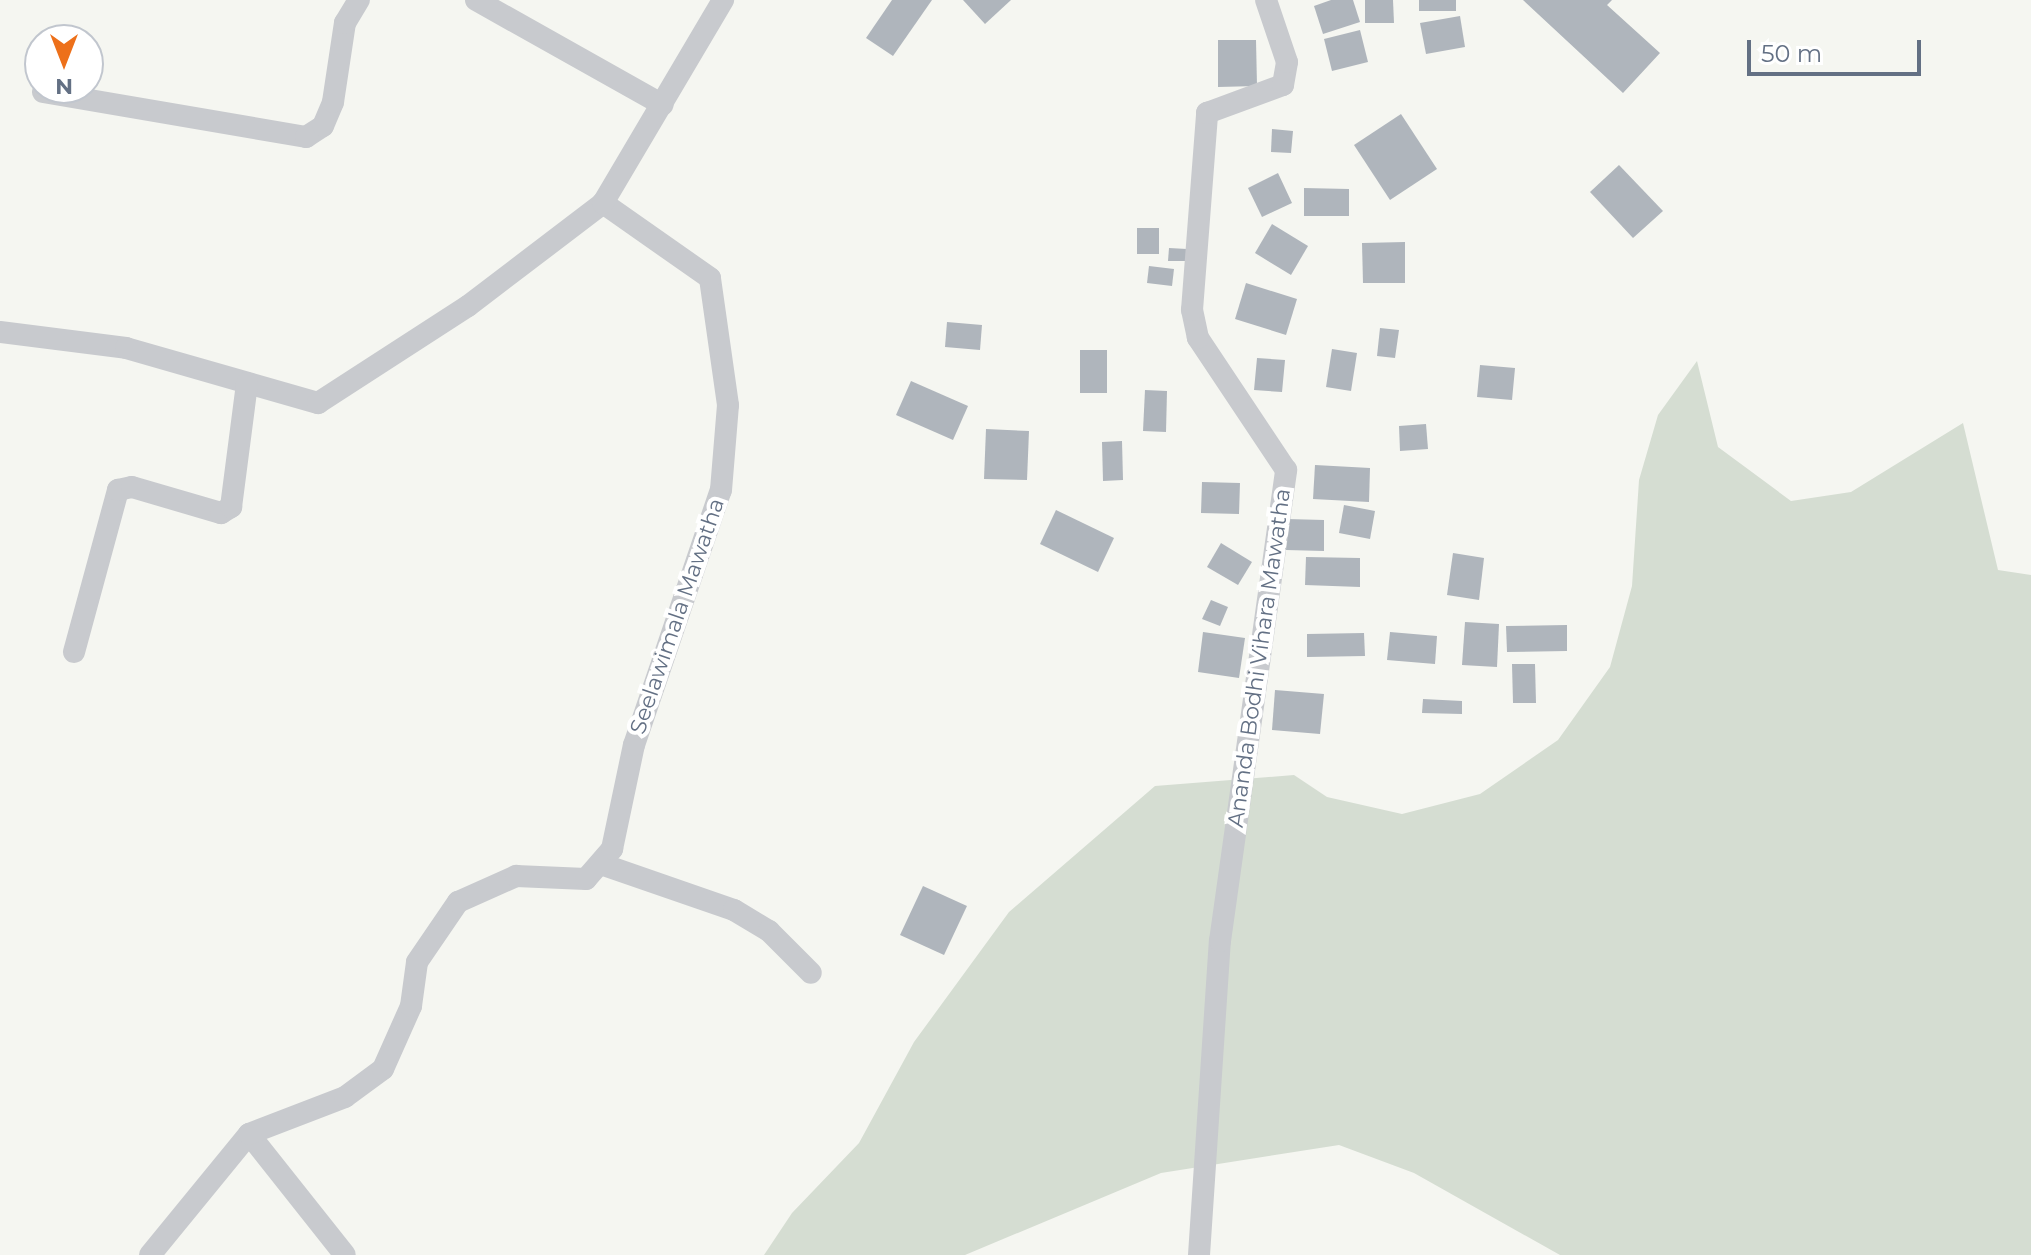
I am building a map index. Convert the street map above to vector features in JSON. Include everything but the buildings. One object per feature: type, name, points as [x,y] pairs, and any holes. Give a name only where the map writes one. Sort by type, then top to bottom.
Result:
[{"type":"street","points":[[104,102],[306,137],[323,126],[333,102],[345,23],[359,0]]},
{"type":"street","points":[[476,0],[663,105]]},
{"type":"street","points":[[0,332],[126,348],[318,403],[468,306],[603,203],[723,0]]},
{"type":"street","name":"Ananda Bodhi Vihara Mawatha","points":[[1199,1255],[1220,941],[1286,470],[1198,338],[1192,310],[1207,113],[1283,85],[1287,62],[1266,0]]},
{"type":"street","name":"Seelawimala Mawatha","points":[[594,872],[721,490],[728,405],[710,278],[603,203]]},
{"type":"street","points":[[74,652],[118,490],[132,487],[221,513],[231,507],[247,383]]},
{"type":"street","points":[[150,1255],[249,1134],[345,1097],[383,1069],[411,1006],[417,962],[458,902],[516,876],[594,872],[734,910],[769,931],[811,973]]},
{"type":"street","points":[[249,1134],[345,1255]]},
{"type":"shaded area","points":[[1697,361],[1718,447],[1791,501],[1851,492],[1963,423],[1998,570],[2031,575],[2031,1255],[1560,1255],[1414,1173],[1339,1145],[1161,1173],[965,1255],[764,1255],[792,1213],[859,1143],[914,1042],[1009,912],[1155,786],[1294,775],[1327,797],[1402,814],[1480,794],[1558,740],[1610,667],[1632,586],[1639,480],[1658,415]]}]
